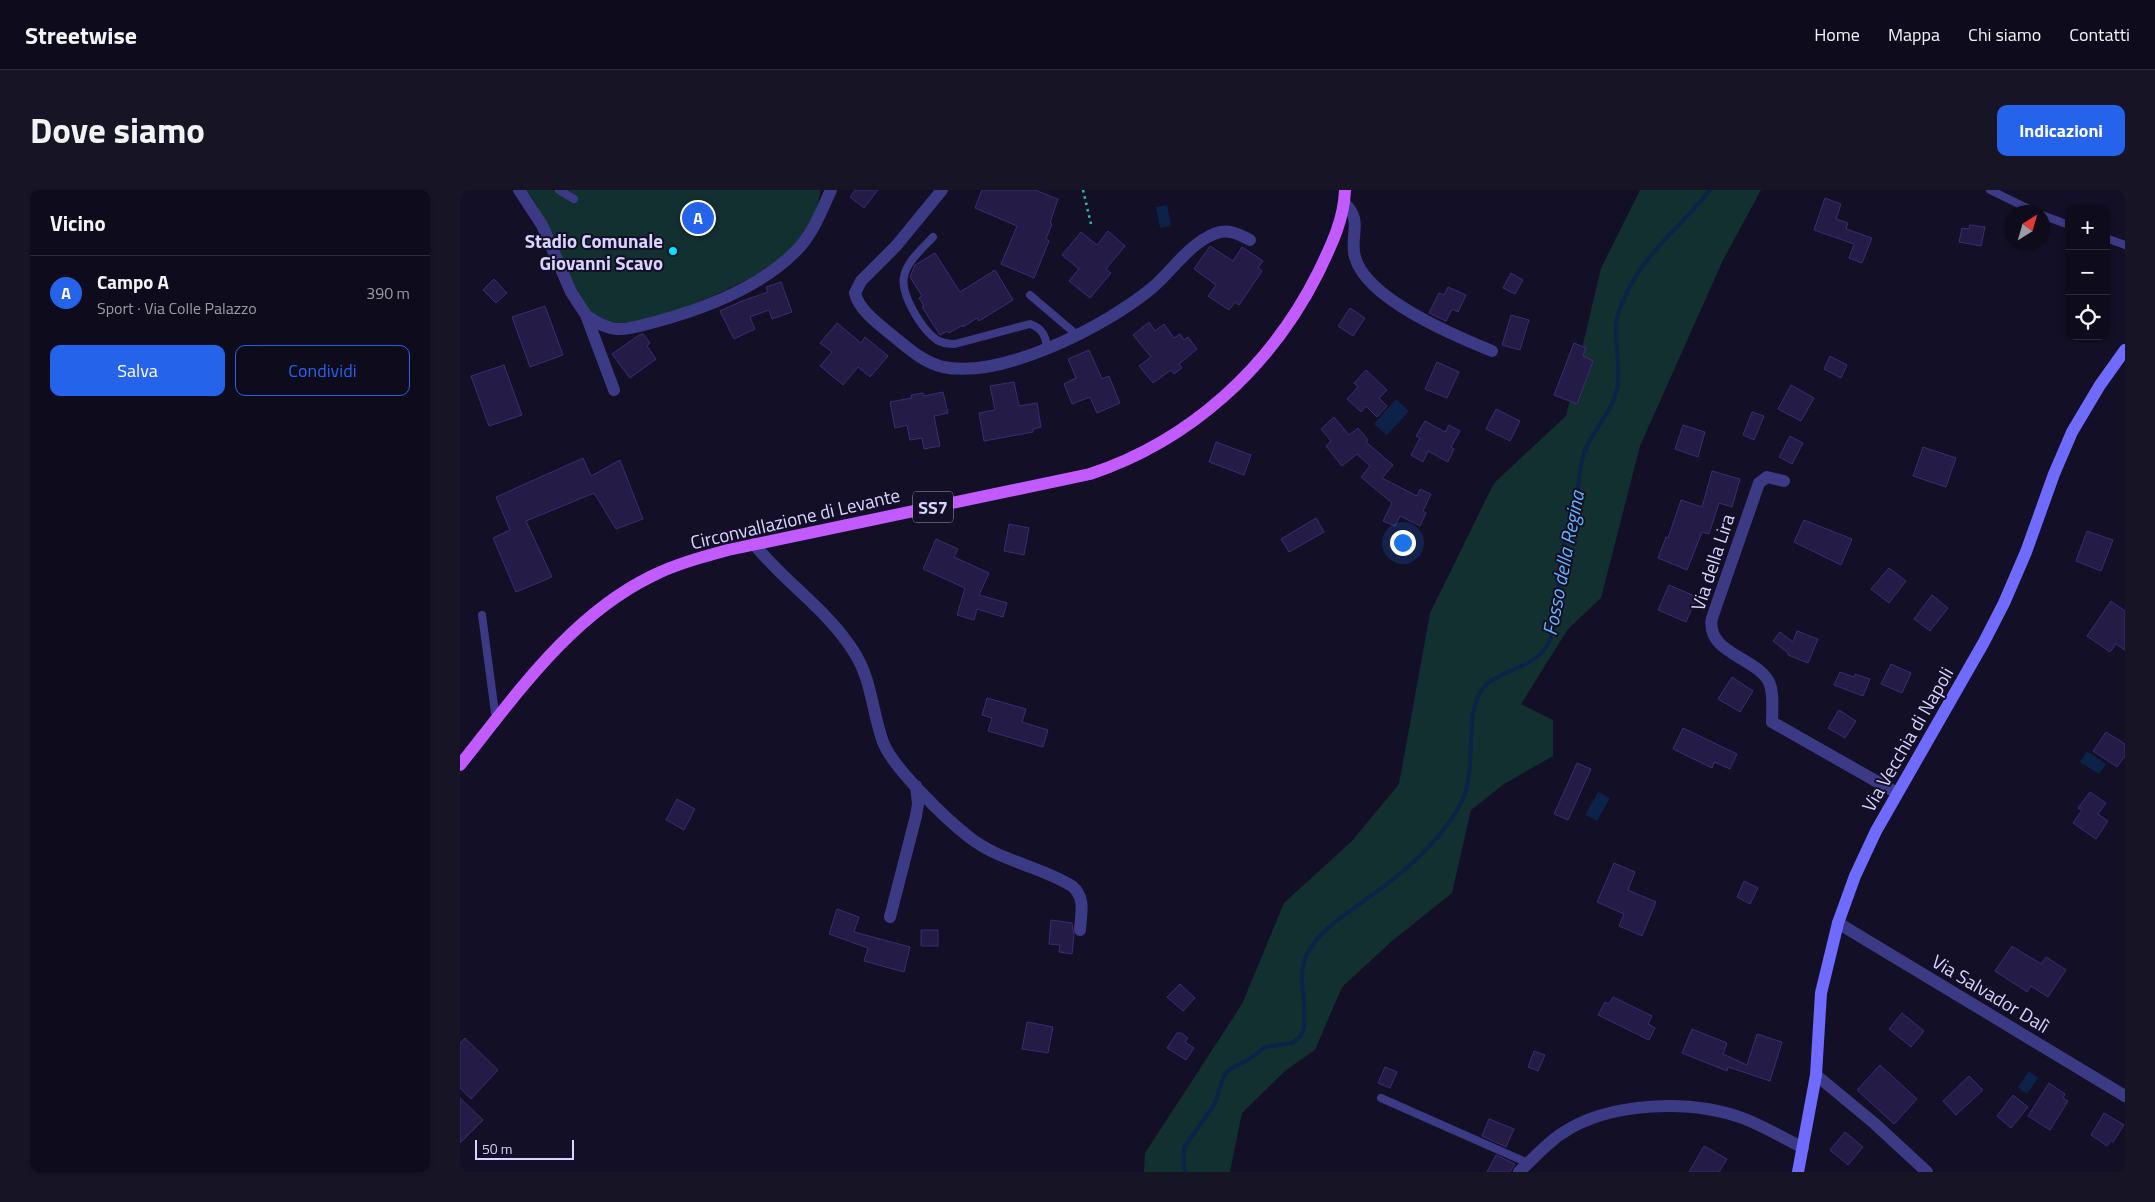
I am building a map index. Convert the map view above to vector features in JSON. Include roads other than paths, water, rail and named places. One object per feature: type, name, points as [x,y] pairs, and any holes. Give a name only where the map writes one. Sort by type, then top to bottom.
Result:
[{"type":"main road","name":"Circonvallazione di Levante","points":[[460,764],[532,675],[564,640],[595,613],[626,591],[652,576],[679,564],[754,544],[1078,478],[1122,462],[1162,443],[1194,422],[1222,400],[1250,370],[1283,329],[1303,300],[1323,263],[1338,228],[1345,190]]},
{"type":"street","points":[[519,190],[542,225],[571,292],[586,316],[614,390]]},
{"type":"street","points":[[586,316],[607,327],[627,329],[690,312],[729,296],[764,276],[794,254],[810,232],[830,190]]},
{"type":"street","points":[[942,190],[896,246],[860,281],[855,293],[860,304],[906,346],[928,361],[943,366],[967,368],[993,365],[1047,348],[1100,323],[1140,298],[1194,247],[1211,235],[1228,232],[1237,233],[1250,240]]},
{"type":"street","points":[[1344,203],[1350,208],[1355,218],[1353,244],[1356,261],[1375,285],[1394,301],[1425,321],[1450,334],[1492,351]]},
{"type":"street","name":"Via Vecchia di Napoli","points":[[1798,1172],[1816,1075],[1820,998],[1838,923],[1861,862],[1897,793],[1978,654],[2004,603],[2026,552],[2054,474],[2072,432],[2100,385],[2125,350]]},
{"type":"street","name":"Via della Lira","points":[[1784,481],[1770,477],[1763,478],[1759,483],[1712,618],[1713,634],[1724,648],[1762,673],[1768,680],[1771,689],[1772,722],[1897,793]]},
{"type":"street","points":[[754,544],[775,569],[828,618],[847,641],[866,676],[876,721],[888,753],[898,768],[972,840],[1072,886],[1082,900],[1080,930]]},
{"type":"street","points":[[890,917],[916,816],[918,804],[916,786]]},
{"type":"street","name":"Via Salvador Dalì","points":[[1838,923],[2125,1096]]},
{"type":"street","points":[[1816,1075],[1874,1123],[1927,1172]]},
{"type":"street","points":[[1524,1168],[1558,1136],[1577,1125],[1614,1112],[1651,1108],[1679,1107],[1723,1113],[1754,1123],[1803,1148]]},
{"type":"lane","points":[[559,190],[574,199]]},
{"type":"lane","points":[[1990,190],[2021,205]]},
{"type":"lane","points":[[2050,219],[2065,224]]},
{"type":"lane","points":[[933,237],[909,265],[903,280],[910,304],[932,335],[943,343],[955,344],[1030,324],[1041,330],[1046,338],[1047,348]]},
{"type":"lane","points":[[2110,239],[2125,245]]},
{"type":"lane","points":[[1030,295],[1077,335]]},
{"type":"lane","points":[[482,615],[496,720]]},
{"type":"lane","points":[[1381,1098],[1524,1168]]},
{"type":"water","points":[[1167,205],[1171,226],[1160,228],[1156,207]]},
{"type":"water","points":[[1396,399],[1409,411],[1387,435],[1374,424]]},
{"type":"water","points":[[2087,751],[2106,764],[2099,774],[2080,762]]},
{"type":"water","points":[[1598,792],[1610,798],[1597,821],[1585,815]]},
{"type":"water","points":[[2029,1071],[2038,1078],[2027,1094],[2018,1087]]},
{"type":"waterway","name":"Fosso della Regina","points":[[1185,1172],[1183,1158],[1185,1146],[1214,1105],[1224,1076],[1230,1069],[1249,1059],[1265,1047],[1292,1043],[1301,1036],[1305,1016],[1302,972],[1308,952],[1314,943],[1338,919],[1410,865],[1432,843],[1459,807],[1469,778],[1472,717],[1481,691],[1496,678],[1534,659],[1543,652],[1549,642],[1556,619],[1559,571],[1563,548],[1575,511],[1583,457],[1588,443],[1611,406],[1617,389],[1619,372],[1616,328],[1619,310],[1630,286],[1647,260],[1710,190]]},
{"type":"place","name":"Campo A","points":[[698,218]]},
{"type":"place","name":"Stadio Comunale Giovanni Scavo","points":[[673,251]]}]
